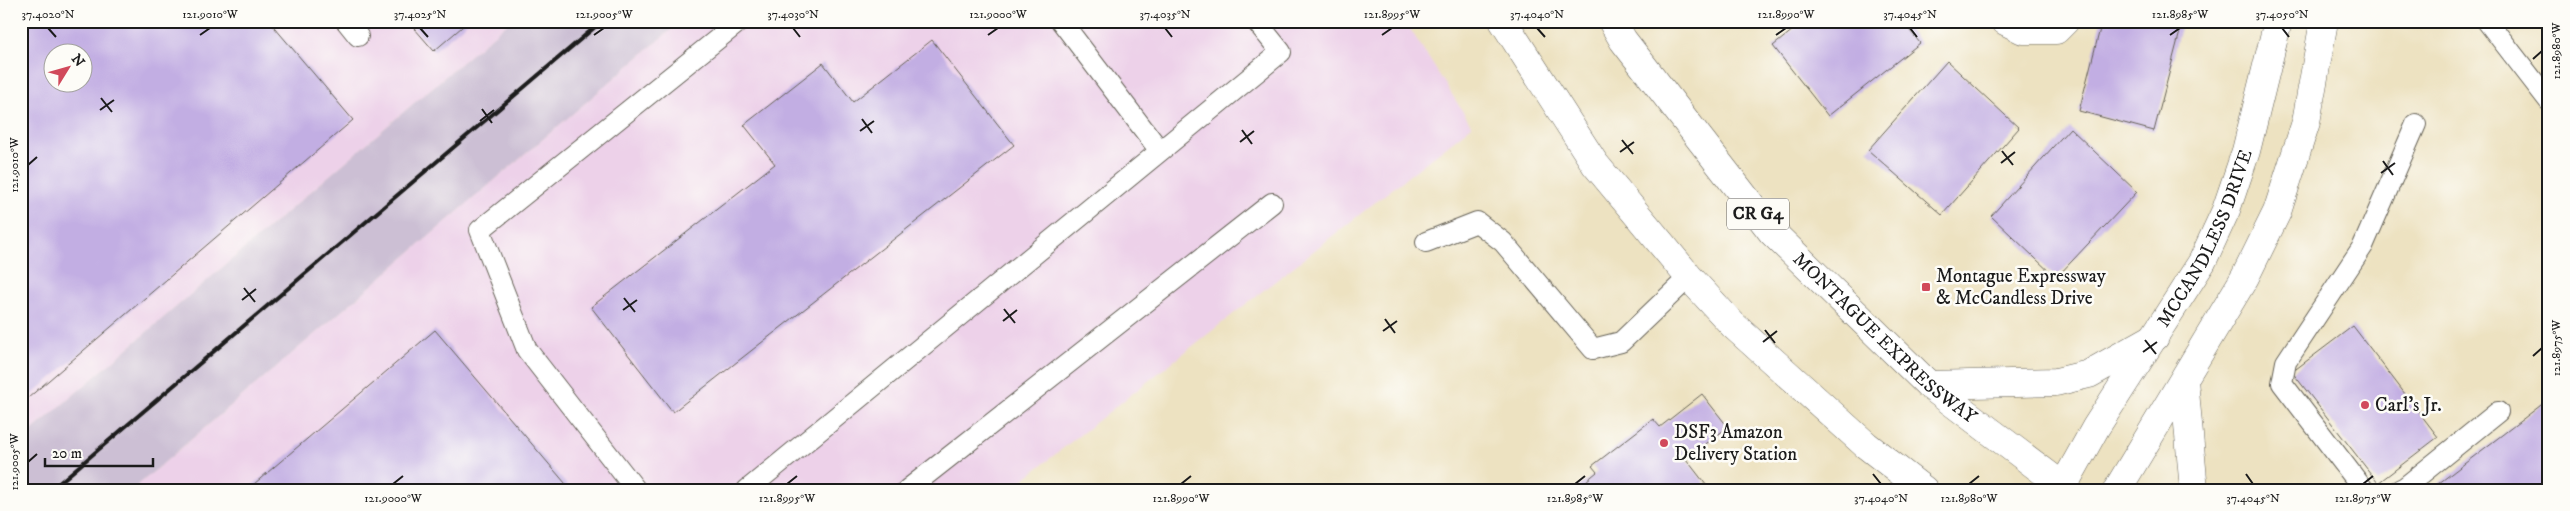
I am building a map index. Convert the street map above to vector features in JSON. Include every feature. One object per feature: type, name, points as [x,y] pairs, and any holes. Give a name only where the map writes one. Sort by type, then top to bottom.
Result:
[{"type":"main road","points":[[1503,21],[1595,164],[1689,277],[1733,325],[1866,445],[1924,490]]},
{"type":"main road","name":"MONTAGUE EXPRESSWAY","points":[[1612,21],[1624,40],[1772,232],[1929,385],[2064,488]]},
{"type":"main road","points":[[2005,21],[2023,30],[2056,30],[2065,21]]},
{"type":"main road","name":"MCCANDLESS DRIVE","points":[[2064,488],[2096,427],[2202,262],[2226,210],[2246,151],[2278,21]]},
{"type":"main road","points":[[2117,490],[2138,451],[2184,380],[2245,277],[2276,212],[2306,122],[2324,21]]},
{"type":"main road","points":[[1929,385],[2056,382],[2089,374],[2155,337]]},
{"type":"main road","points":[[2184,380],[2194,490]]},
{"type":"main road","points":[[1866,445],[1900,490]]},
{"type":"lane","points":[[636,490],[527,350],[480,230],[740,21]]},
{"type":"lane","points":[[1061,21],[1160,150]]},
{"type":"lane","points":[[746,490],[1281,52],[1256,21]]},
{"type":"lane","points":[[2487,21],[2549,101]]},
{"type":"lane","points":[[2364,490],[2282,382],[2286,362],[2363,246],[2416,124]]},
{"type":"lane","points":[[907,490],[1272,202]]},
{"type":"lane","points":[[1426,242],[1477,222],[1503,242],[1593,349],[1621,342],[1689,277]]},
{"type":"lane","points":[[2398,490],[2405,487],[2498,412]]},
{"type":"shaded area","points":[[21,21],[510,21],[21,440]]},
{"type":"shaded area","points":[[510,21],[681,21],[132,490],[21,490],[21,440]]},
{"type":"shaded area","points":[[681,21],[1405,21],[1472,126],[1010,490],[132,490]]},
{"type":"building","points":[[21,21],[269,21],[353,120],[21,404]]},
{"type":"building","points":[[408,21],[469,21],[434,51]]},
{"type":"building","points":[[1804,21],[1902,21],[1920,43],[1828,116],[1773,46]]},
{"type":"building","points":[[2102,21],[2170,21],[2182,24],[2154,131],[2079,111]]},
{"type":"building","points":[[932,40],[1014,145],[673,412],[591,307],[775,164],[744,125],[823,63],[853,102]]},
{"type":"building","points":[[1947,61],[2019,128],[1942,215],[1868,150]]},
{"type":"building","points":[[2070,128],[2137,192],[2056,278],[1991,216]]},
{"type":"building","name":"Carl's Jr.","points":[[2353,326],[2438,437],[2378,483],[2292,372]]},
{"type":"building","points":[[435,330],[571,490],[247,490]]},
{"type":"building","name":"DSF3 Amazon Delivery Station","points":[[1702,394],[1728,427],[1686,459],[1710,490],[1575,490],[1597,472],[1592,466],[1653,419],[1660,427]]},
{"type":"building","points":[[2549,399],[2549,490],[2430,490]]},
{"type":"railway","points":[[51,490],[602,21]]},
{"type":"place","name":"Montague Expressway & McCandless Drive","points":[[1926,287]]},
{"type":"place","name":"Carl's Jr.","points":[[2365,405]]},
{"type":"place","name":"DSF3 Amazon Delivery Station","points":[[1664,443]]}]
